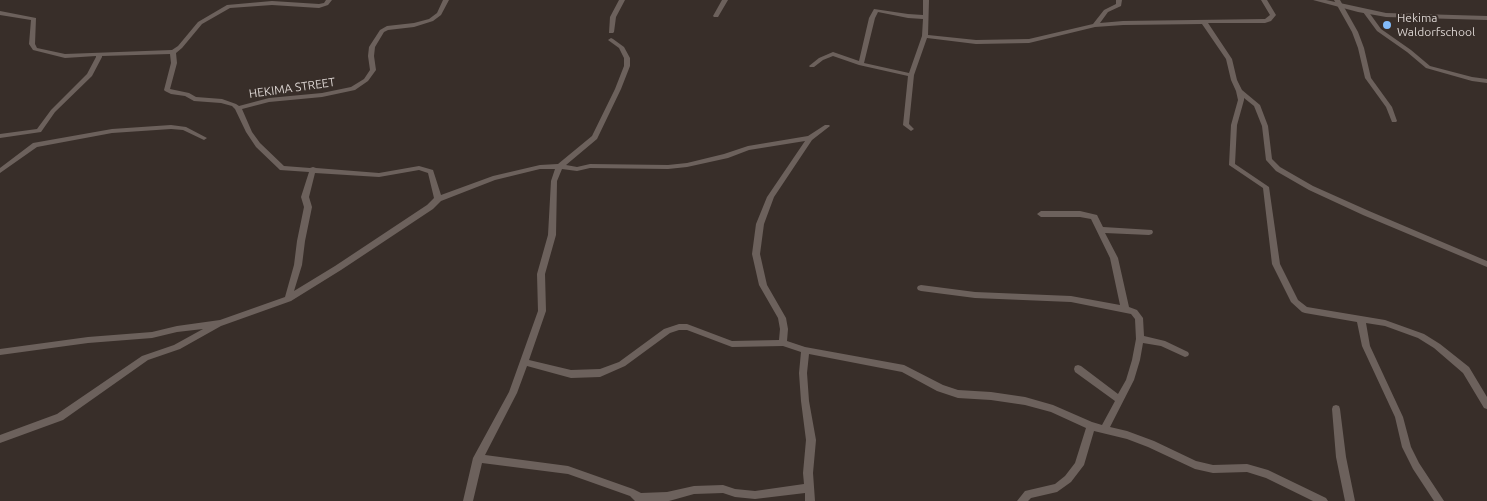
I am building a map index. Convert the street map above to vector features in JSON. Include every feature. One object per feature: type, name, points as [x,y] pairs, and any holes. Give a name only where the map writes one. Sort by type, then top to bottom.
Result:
[{"type":"street","points":[[0,13],[34,19],[32,44],[35,49],[65,56],[173,52],[207,18],[241,2],[278,1],[319,6],[326,4],[329,0]]},
{"type":"street","name":"HEKIMA STREET","points":[[238,108],[269,100],[354,88],[366,80],[373,70],[372,47],[382,31],[387,28],[414,25],[430,20],[439,14],[446,0]]},
{"type":"street","points":[[468,501],[478,458],[513,393],[542,311],[540,274],[552,236],[554,181],[560,166],[595,137],[627,66],[628,58],[611,36],[612,17],[622,0]]},
{"type":"street","points":[[716,16],[725,0]]},
{"type":"street","points":[[911,129],[906,125],[911,75],[925,36],[926,0]]},
{"type":"street","points":[[1095,25],[1106,10],[1119,5],[1119,0]]},
{"type":"street","points":[[925,36],[976,42],[1021,41],[1049,37],[1095,25],[1154,21],[1242,22],[1269,20],[1272,12],[1264,0]]},
{"type":"street","points":[[1317,0],[1339,3],[1366,12],[1393,15],[1487,18]]},
{"type":"street","points":[[1339,3],[1361,48],[1368,78],[1389,108],[1394,121]]},
{"type":"street","points":[[861,64],[872,18],[876,10],[925,17]]},
{"type":"street","points":[[1366,12],[1379,30],[1428,67],[1472,79],[1487,81]]},
{"type":"street","points":[[1204,22],[1229,59],[1239,91],[1241,104],[1234,125],[1232,165],[1266,187],[1276,264],[1295,302],[1305,310],[1404,329],[1437,346],[1466,370],[1487,405]]},
{"type":"street","points":[[173,52],[174,63],[167,90],[187,94],[194,99],[230,103],[238,108],[249,132],[258,145],[282,168],[379,175],[419,168],[431,172],[438,199]]},
{"type":"street","points":[[0,136],[39,131],[53,112],[90,75],[98,54]]},
{"type":"street","points":[[812,66],[821,59],[833,54],[861,64],[911,75]]},
{"type":"street","points":[[1239,91],[1256,105],[1265,126],[1269,160],[1278,169],[1320,192],[1487,264]]},
{"type":"street","points":[[784,343],[782,318],[763,285],[756,254],[760,224],[771,197],[810,138],[827,126]]},
{"type":"street","points":[[0,171],[35,144],[112,131],[170,127],[184,128],[204,138]]},
{"type":"street","points":[[0,439],[60,418],[145,358],[177,347],[220,323],[288,299],[430,207],[438,199],[493,178],[540,167],[668,167],[687,165],[726,156],[748,148],[810,138]]},
{"type":"street","points":[[288,299],[298,265],[300,241],[308,207],[304,197],[313,169]]},
{"type":"street","points":[[1041,214],[1091,215],[1096,219],[1114,258],[1125,309]]},
{"type":"street","points":[[1101,230],[1149,232]]},
{"type":"street","points":[[921,288],[976,295],[1071,299],[1134,312],[1138,318],[1140,339],[1130,380],[1104,430]]},
{"type":"street","points":[[1361,320],[1366,346],[1399,417],[1407,447],[1416,466],[1439,501]]},
{"type":"street","points":[[0,352],[88,340],[152,335],[177,329],[220,323]]},
{"type":"street","points":[[523,362],[572,374],[600,374],[622,364],[667,331],[679,327],[687,327],[732,344],[784,343],[805,350],[904,369],[940,388],[958,394],[1025,401],[1053,408],[1091,426],[1151,444],[1195,465],[1212,469],[1247,468],[1268,474],[1302,489],[1323,501]]},
{"type":"street","points":[[1140,339],[1164,344],[1185,354]]},
{"type":"street","points":[[805,350],[803,373],[805,401],[812,440],[808,473],[810,501]]},
{"type":"street","points":[[1078,369],[1119,399]]},
{"type":"street","points":[[1336,409],[1341,457],[1350,501]]},
{"type":"street","points":[[1022,501],[1028,494],[1056,488],[1068,479],[1079,465],[1091,426]]},
{"type":"street","points":[[478,458],[568,470],[633,493],[639,500],[667,497],[694,490],[723,489],[735,493],[756,495],[809,488]]},
{"type":"place","name":"Hekima Waldorfschool","points":[[1387,25]]}]
